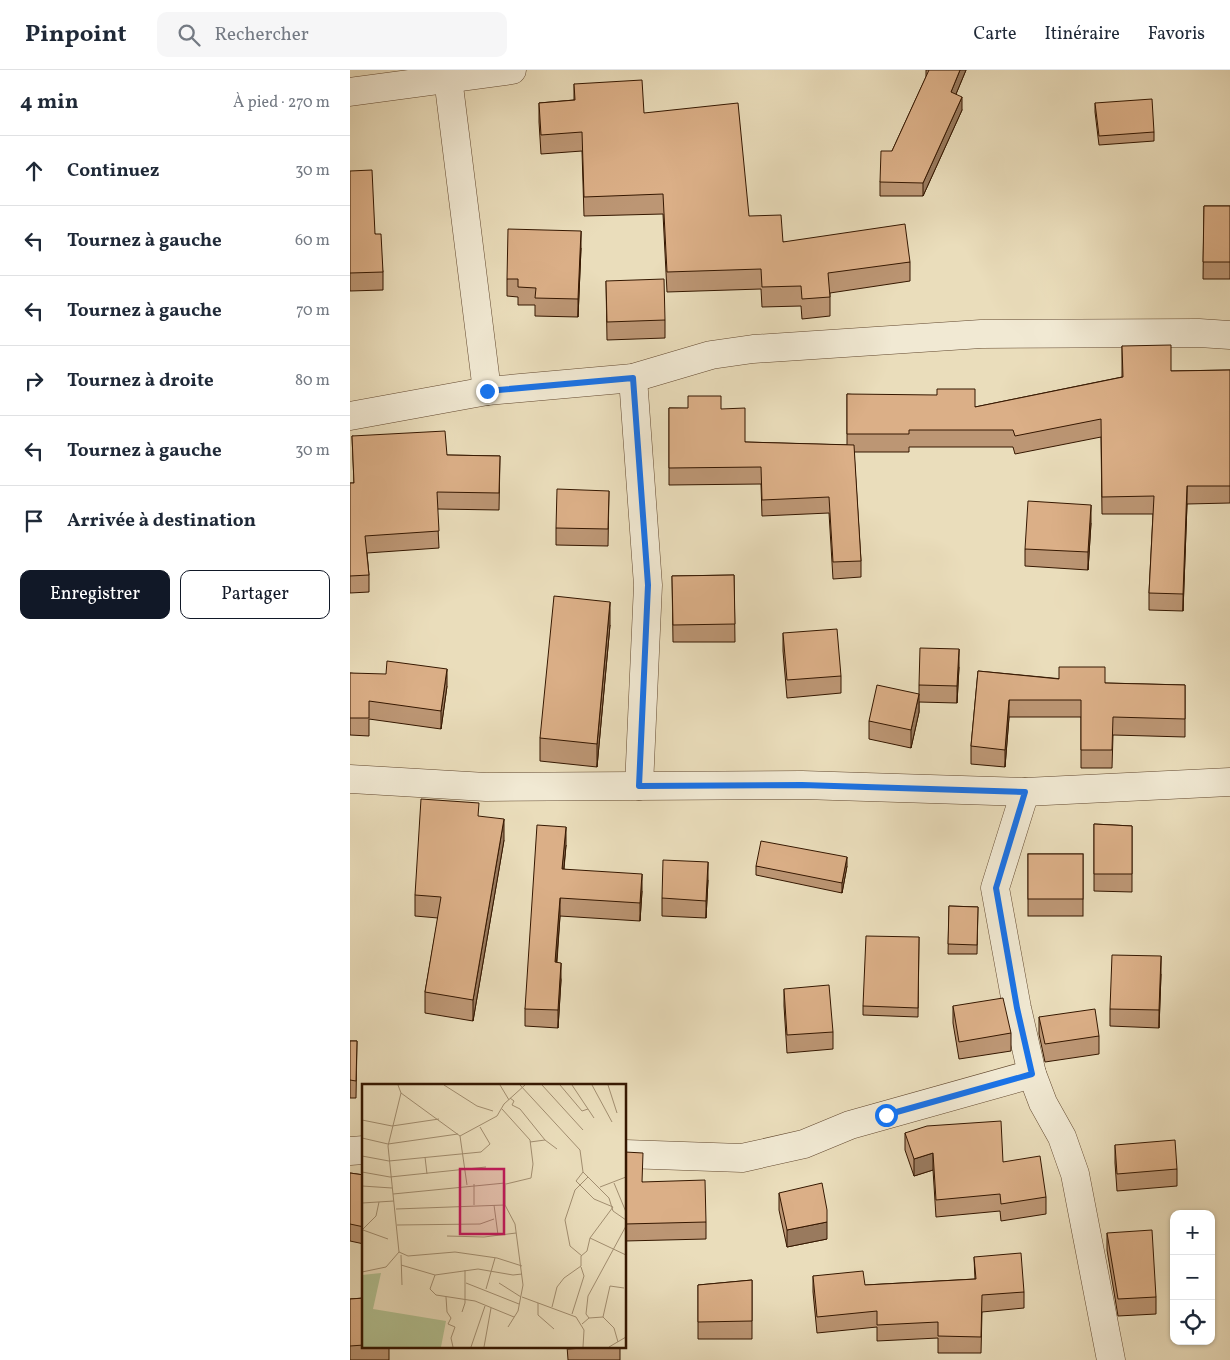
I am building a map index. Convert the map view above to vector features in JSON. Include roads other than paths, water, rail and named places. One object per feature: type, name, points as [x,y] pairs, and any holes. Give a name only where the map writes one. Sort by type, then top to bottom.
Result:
[{"type":"street","points":[[350,92],[448,75],[512,70]]},
{"type":"street","points":[[448,75],[487,391]]},
{"type":"street","points":[[350,416],[487,391],[633,378],[711,355],[753,349],[981,334],[1199,333],[1230,335]]},
{"type":"street","points":[[633,378],[648,585],[639,786]]},
{"type":"street","points":[[350,778],[486,787],[802,785],[1025,792],[1230,782]]},
{"type":"street","points":[[1025,792],[996,888],[1017,1008],[1032,1074],[1043,1103],[1062,1137],[1075,1174],[1111,1360]]},
{"type":"street","points":[[626,1154],[742,1158],[804,1144],[850,1125],[1032,1074]]}]
